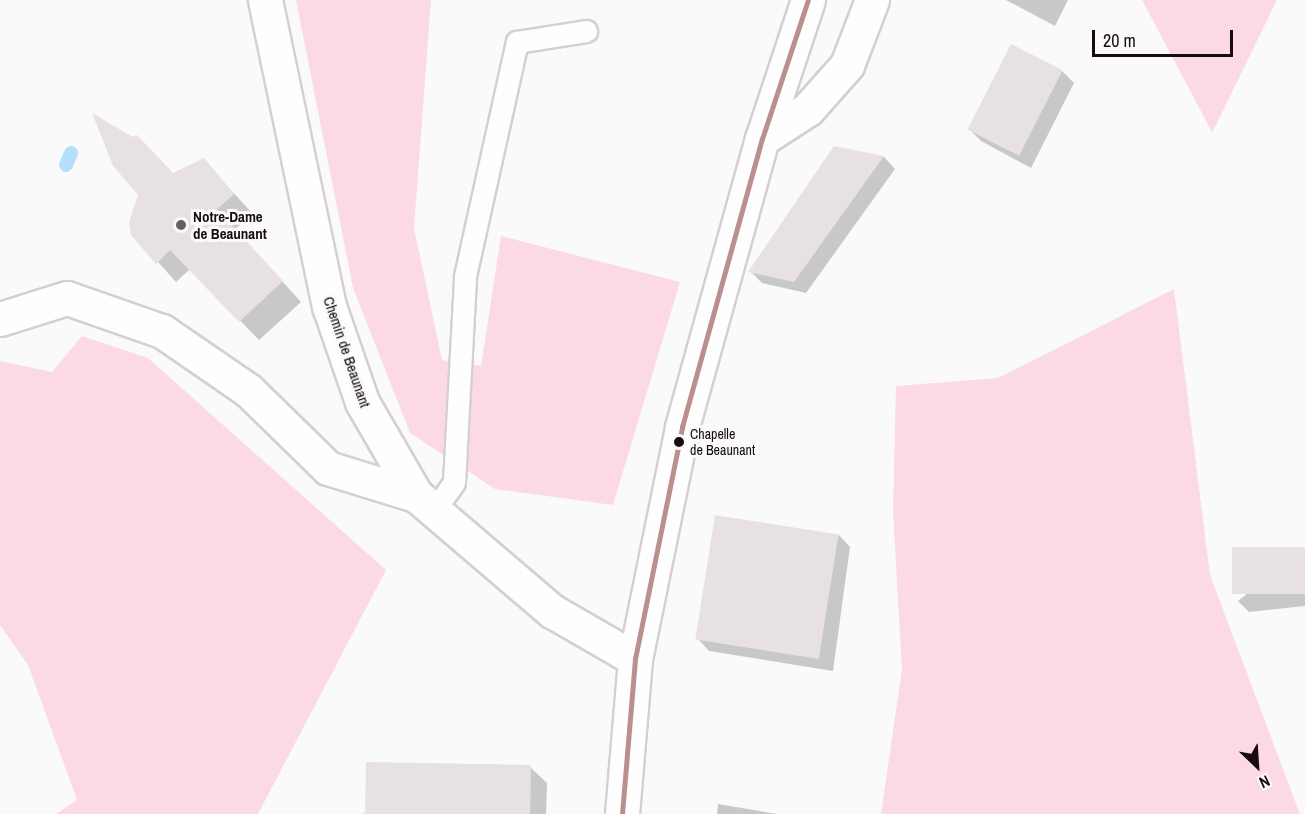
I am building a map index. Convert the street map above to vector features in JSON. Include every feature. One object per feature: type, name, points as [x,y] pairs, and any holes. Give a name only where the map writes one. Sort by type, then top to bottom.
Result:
[{"type":"street","name":"Chemin de Beaunant","points":[[265,0],[329,306],[362,402],[425,503],[552,611],[635,659]]},
{"type":"street","points":[[622,814],[635,659],[682,427],[762,139],[808,0]]},
{"type":"street","points":[[762,139],[808,109],[847,65],[872,0]]},
{"type":"street","points":[[0,319],[67,298],[162,332],[248,390],[328,468],[425,503]]},
{"type":"lane","points":[[425,503],[454,482],[465,276],[517,42],[586,31]]},
{"type":"shaded area","points":[[296,0],[431,0],[414,228],[442,360],[481,366],[501,236],[680,282],[613,505],[495,489],[410,433],[353,288]]},
{"type":"shaded area","points":[[1142,0],[1277,0],[1212,133],[1212,132]]},
{"type":"shaded area","points":[[1174,289],[1210,575],[1300,814],[881,814],[902,669],[893,512],[896,386],[998,378]]},
{"type":"shaded area","points":[[82,336],[148,358],[386,570],[258,814],[56,814],[77,800],[28,665],[0,625],[0,361],[52,372]]},
{"type":"building","points":[[1011,44],[1063,70],[1019,156],[967,130]]},
{"type":"building","name":"Notre-Dame de Beaunant","points":[[92,113],[133,137],[137,135],[173,173],[204,158],[234,194],[217,209],[283,281],[239,322],[170,250],[156,264],[131,235],[129,222],[138,195],[113,166]]},
{"type":"building","points":[[834,146],[884,156],[794,282],[748,272]]},
{"type":"building","points":[[715,515],[838,535],[819,659],[695,639]]},
{"type":"building","points":[[1232,547],[1305,547],[1305,594],[1232,594]]},
{"type":"building","points":[[366,762],[531,765],[530,814],[365,814]]},
{"type":"waterway","points":[[66,165],[71,153]]},
{"type":"transit line","points":[[622,814],[635,659],[682,427],[762,139],[808,0]]},
{"type":"place","name":"Notre-Dame de Beaunant","points":[[181,225]]},
{"type":"place","name":"Chapelle de Beaunant","points":[[679,442]]}]
